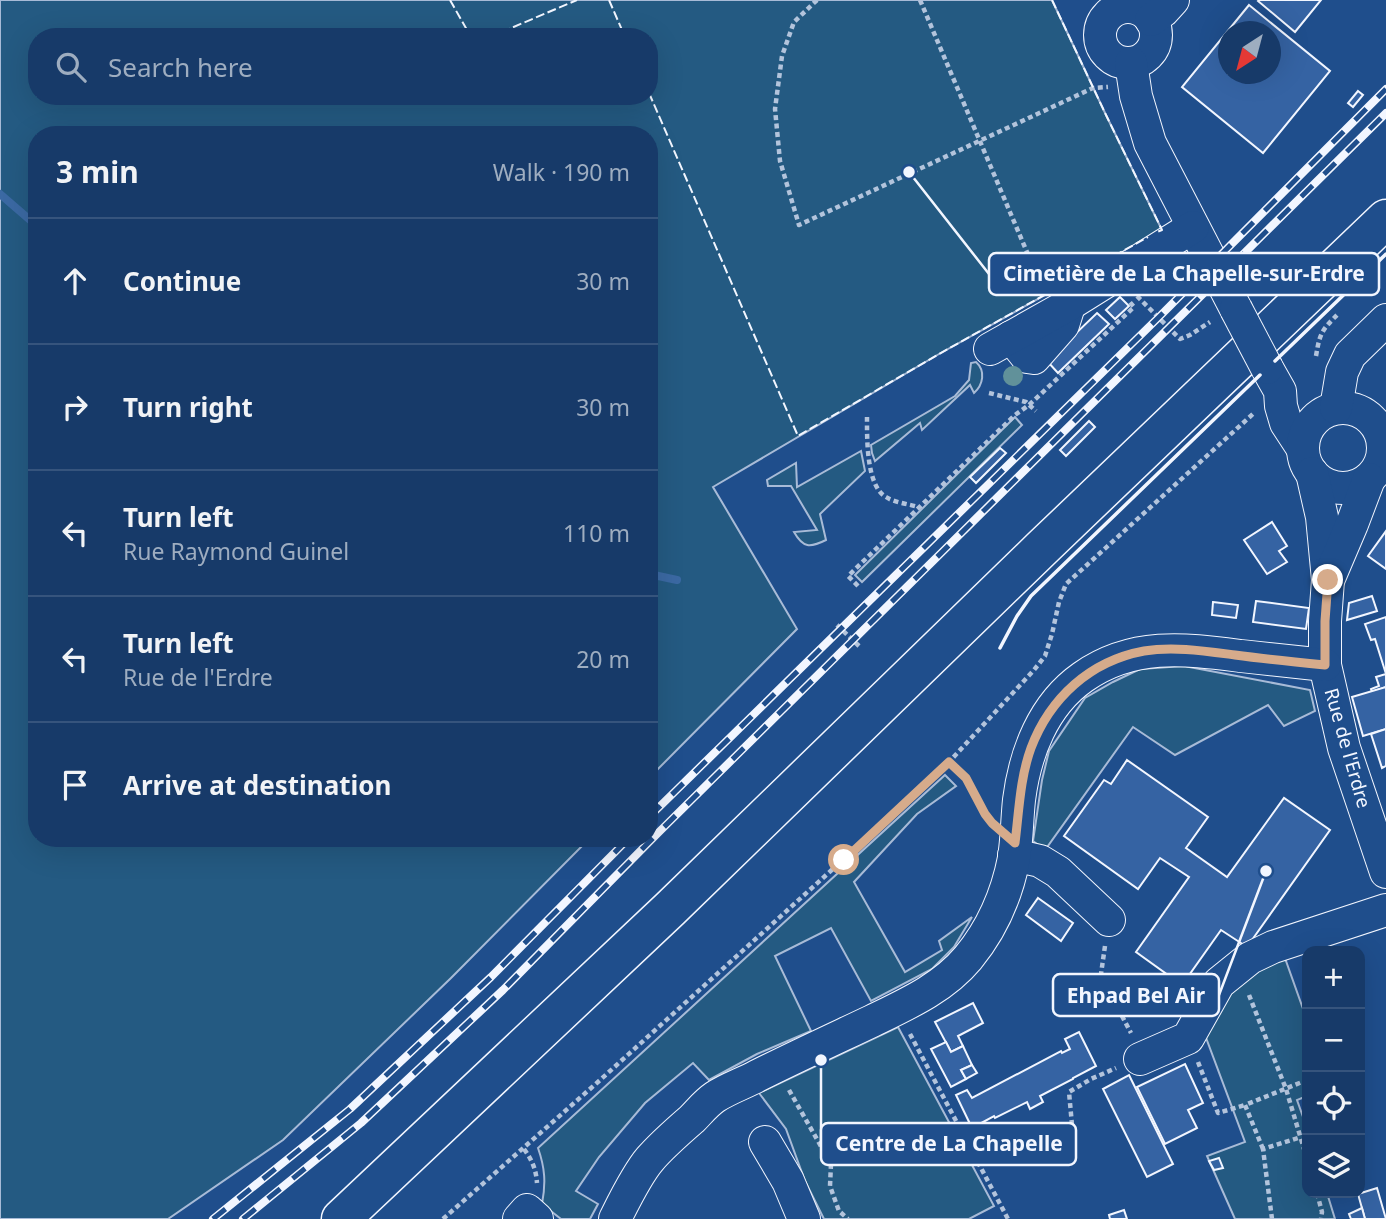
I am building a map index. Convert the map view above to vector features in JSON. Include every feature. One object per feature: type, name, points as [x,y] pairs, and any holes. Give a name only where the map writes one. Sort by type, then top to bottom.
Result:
[{"type":"main road","points":[[341,1219],[670,909],[1032,557],[1386,219]]},
{"type":"street","points":[[1104,7],[1136,9],[1145,13],[1162,10],[1155,28],[1156,38],[1148,55],[1131,63],[1122,63],[1107,54],[1100,37],[1104,7]]},
{"type":"street","name":"Rue de l'Erdre","points":[[1131,63],[1136,96],[1150,143],[1274,380],[1286,423],[1307,461],[1322,517],[1328,580],[1325,665],[1344,748],[1386,872]]},
{"type":"street","points":[[1001,343],[1034,358],[1063,325],[1070,304],[1124,283],[1193,228]]},
{"type":"street","points":[[1332,410],[1342,372],[1350,355],[1386,320]]},
{"type":"street","points":[[1274,380],[1314,408],[1348,408],[1381,424],[1384,447],[1379,465],[1358,486],[1333,487],[1321,482],[1307,461],[1307,431],[1319,416],[1332,410]]},
{"type":"street","name":"Rue de l'Erdre","points":[[1328,580],[1379,465]]},
{"type":"street","points":[[615,1219],[648,1161],[715,1097],[897,1009],[942,984],[969,957],[984,936],[1001,903],[1015,849],[1024,774],[1031,749],[1041,725],[1067,689],[1100,666],[1145,651],[1196,650],[1325,665]]},
{"type":"street","points":[[1015,849],[1058,872],[1109,920]]},
{"type":"street","points":[[1124,1057],[1188,1038],[1219,983],[1250,958],[1273,947],[1386,910]]},
{"type":"street","points":[[765,1142],[788,1181],[804,1219]]},
{"type":"path","points":[[817,0],[794,22],[782,56],[775,109],[780,161],[799,225],[1093,88]]},
{"type":"path","points":[[920,0],[1035,271]]},
{"type":"path","points":[[1124,283],[1180,339],[1235,308]]},
{"type":"path","points":[[858,586],[848,576],[1015,415],[1134,307],[1125,297],[1124,283]]},
{"type":"path","points":[[1316,358],[1322,330],[1343,309]]},
{"type":"path","points":[[443,1219],[712,980],[949,762],[1045,656],[1066,584],[1274,380]]},
{"type":"path","points":[[989,393],[1026,402],[1036,411]]},
{"type":"path","points":[[867,417],[867,455],[877,487],[885,497],[918,508]]},
{"type":"path","points":[[837,625],[859,646]]},
{"type":"path","points":[[949,762],[966,778],[985,814],[1015,849]]},
{"type":"path","points":[[1072,1125],[1069,1092],[1124,1057],[1114,1001],[1100,981],[1109,920]]},
{"type":"path","points":[[1250,958],[1247,990],[1286,1089],[1302,1141]]},
{"type":"path","points":[[897,1009],[1008,1219]]},
{"type":"path","points":[[1188,1038],[1218,1113],[1302,1082]]},
{"type":"path","points":[[775,1067],[831,1164],[830,1186],[839,1212],[848,1219]]},
{"type":"path","points":[[1245,1105],[1263,1149],[1272,1219]]},
{"type":"path","points":[[1263,1149],[1301,1137]]},
{"type":"path","points":[[1318,1198],[1321,1219]]},
{"type":"shaded area","points":[[0,0],[1052,0],[1162,230],[939,354],[713,487],[797,629],[658,769],[658,126],[28,126],[28,847],[581,847],[451,978],[283,1140],[168,1219],[0,1219]]},
{"type":"shaded area","points":[[976,362],[982,378],[974,393],[970,385],[922,430],[920,423],[875,461],[871,445],[955,396],[969,380],[971,363]]},
{"type":"shaded area","points":[[1015,417],[1022,425],[862,582],[855,575]]},
{"type":"shaded area","points":[[861,451],[865,471],[820,514],[826,540],[811,545],[804,544],[794,532],[817,530],[791,486],[768,486],[767,480],[796,463],[797,487]]},
{"type":"shaded area","points":[[1184,666],[1310,690],[1315,711],[1284,726],[1268,705],[1175,755],[1133,727],[1045,850],[1033,841],[1049,751],[1085,698],[1140,669]]},
{"type":"shaded area","points":[[945,775],[956,786],[917,814],[854,882],[905,972],[942,950],[939,941],[972,917],[954,947],[932,969],[871,1001],[831,928],[775,956],[811,1031],[757,1054],[709,1080],[693,1063],[645,1103],[599,1157],[576,1191],[598,1204],[590,1219],[561,1219],[542,1204],[544,1176],[538,1148]]},
{"type":"shaded area","points":[[1273,947],[1286,961],[1302,1006],[1302,1098],[1297,1100],[1302,1114],[1302,1198],[1329,1198],[1335,1219],[1235,1219],[1207,1156],[1245,1142],[1199,1019]]},
{"type":"shaded area","points":[[898,1027],[994,1206],[969,1219],[824,1219],[805,1181],[786,1129],[759,1093]]},
{"type":"building","points":[[1259,0],[1321,0],[1295,32]]},
{"type":"building","points":[[1249,5],[1269,21],[1236,21]]},
{"type":"building","points":[[1281,31],[1330,71],[1263,153],[1182,87],[1218,43],[1218,84],[1281,84]]},
{"type":"building","points":[[1358,91],[1363,95],[1353,107],[1348,103]]},
{"type":"building","points":[[1120,297],[1129,306],[1115,319],[1106,310]]},
{"type":"building","points":[[1097,313],[1109,324],[1058,373],[1047,361]]},
{"type":"building","points":[[1089,421],[1095,427],[1066,456],[1060,450]]},
{"type":"building","points":[[1000,448],[1006,453],[976,483],[970,477]]},
{"type":"building","points":[[1272,522],[1287,546],[1279,551],[1287,562],[1267,574],[1244,540]]},
{"type":"building","points":[[1386,531],[1386,569],[1368,556]]},
{"type":"building","points":[[1372,596],[1377,611],[1347,620],[1349,603]]},
{"type":"building","points":[[1256,601],[1309,608],[1306,629],[1253,622]]},
{"type":"building","points":[[1213,602],[1238,605],[1236,618],[1212,615]]},
{"type":"building","points":[[1386,617],[1386,674],[1375,639],[1371,640],[1365,624]]},
{"type":"building","points":[[1386,674],[1386,687],[1372,692],[1371,689],[1379,686],[1376,677]]},
{"type":"building","points":[[1386,687],[1386,729],[1363,736],[1352,697]]},
{"type":"building","points":[[1386,729],[1386,766],[1382,768],[1371,734]]},
{"type":"building","points":[[1127,760],[1208,817],[1186,848],[1227,877],[1284,798],[1330,830],[1247,947],[1221,930],[1182,985],[1136,952],[1189,877],[1160,858],[1138,889],[1064,836],[1104,780],[1111,784]]},
{"type":"building","points":[[1038,898],[1073,923],[1061,941],[1026,915]]},
{"type":"building","points":[[973,1003],[983,1023],[958,1036],[963,1046],[951,1052],[935,1022]]},
{"type":"building","points":[[1079,1032],[1096,1066],[1040,1096],[1043,1102],[1030,1109],[1027,1102],[972,1128],[956,1095],[967,1090],[972,1098],[1061,1051],[1062,1053],[1070,1049],[1065,1039]]},
{"type":"building","points":[[946,1042],[951,1052],[963,1046],[972,1065],[961,1070],[966,1079],[951,1087],[931,1049]]},
{"type":"building","points":[[1185,1064],[1203,1103],[1188,1110],[1197,1128],[1165,1144],[1137,1087]]},
{"type":"building","points":[[972,1065],[977,1073],[966,1079],[961,1070]]},
{"type":"building","points":[[1129,1075],[1173,1164],[1147,1177],[1103,1089]]},
{"type":"building","points":[[1219,1158],[1223,1168],[1214,1170],[1209,1161]]},
{"type":"building","points":[[1377,1188],[1386,1219],[1365,1219],[1359,1198],[1365,1198],[1365,1192]]},
{"type":"building","points":[[1362,1208],[1365,1219],[1351,1219],[1349,1214]]},
{"type":"building","points":[[1124,1210],[1127,1219],[1110,1219],[1109,1215]]},
{"type":"waterway","points":[[0,194],[28,218]]},
{"type":"waterway","points":[[658,576],[677,580]]},
{"type":"railway","points":[[658,808],[1158,318],[1386,89]]},
{"type":"railway","points":[[658,833],[1386,113]]},
{"type":"railway","points":[[213,1219],[350,1109],[491,977],[620,847]]},
{"type":"railway","points":[[243,1219],[361,1123],[503,990],[644,847]]},
{"type":"fence","points":[[450,0],[466,28]]},
{"type":"fence","points":[[511,28],[577,0]]},
{"type":"fence","points":[[609,0],[621,28]]},
{"type":"fence","points":[[1052,0],[1162,230],[1157,232]]},
{"type":"fence","points":[[654,105],[798,436],[1148,237]]},
{"type":"wall","points":[[1275,361],[1386,254]]},
{"type":"wall","points":[[1000,648],[1031,596],[1260,375]]},
{"type":"place","name":"Cimetière de La Chapelle-sur-Erdre","points":[[909,172]]},
{"type":"place","name":"Ehpad Bel Air","points":[[1266,871]]},
{"type":"place","name":"Centre de La Chapelle","points":[[821,1060]]},
{"type":"route","points":[[844,860],[949,762],[966,778],[992,823],[1015,843],[1024,774],[1041,725],[1067,689],[1100,666],[1121,657],[1145,651],[1196,650],[1325,665],[1328,580]]}]
